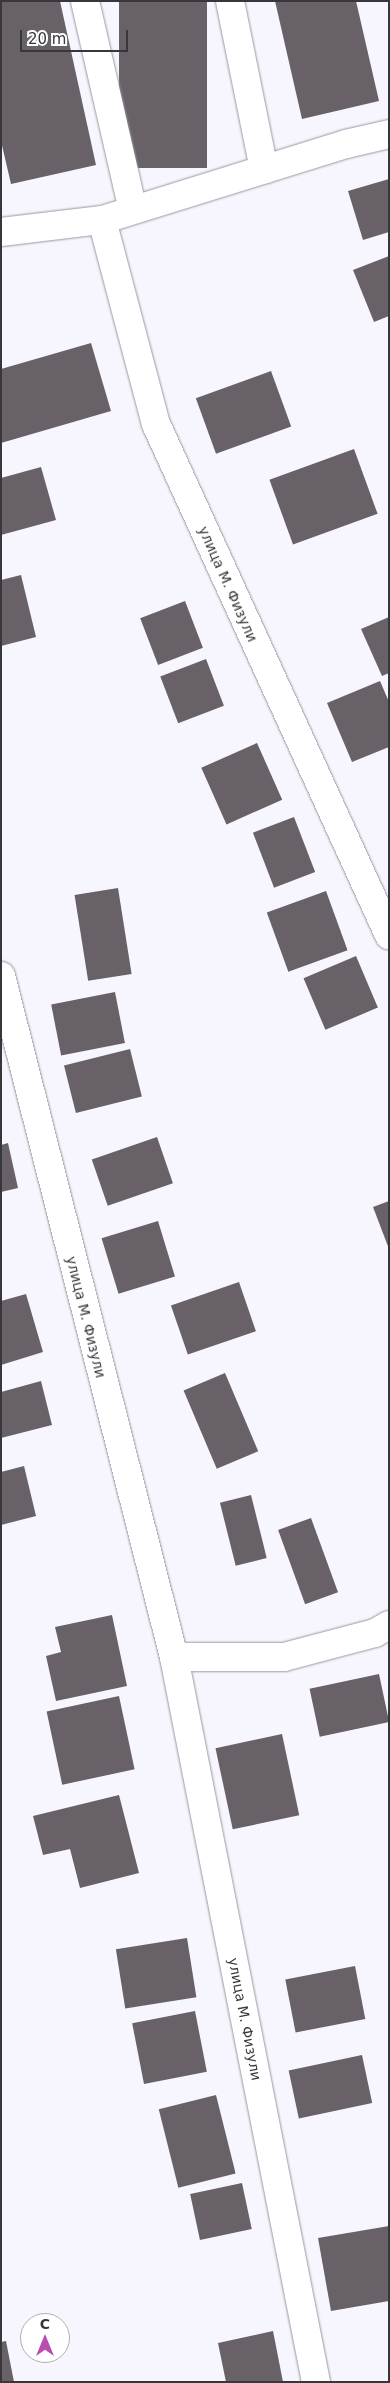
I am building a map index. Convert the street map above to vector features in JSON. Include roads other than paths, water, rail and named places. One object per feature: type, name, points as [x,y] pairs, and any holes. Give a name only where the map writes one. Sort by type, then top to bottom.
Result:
[{"type":"street","points":[[85,1],[133,210]]},
{"type":"street","points":[[230,1],[264,170]]},
{"type":"street","points":[[1,232],[102,220],[389,134]]},
{"type":"street","name":"улица М. Физули","points":[[102,220],[156,424],[389,935]]},
{"type":"street","name":"улица М. Физули","points":[[1,976],[174,1657],[316,2382]]},
{"type":"street","points":[[174,1657],[284,1657],[374,1633],[389,1625]]}]
